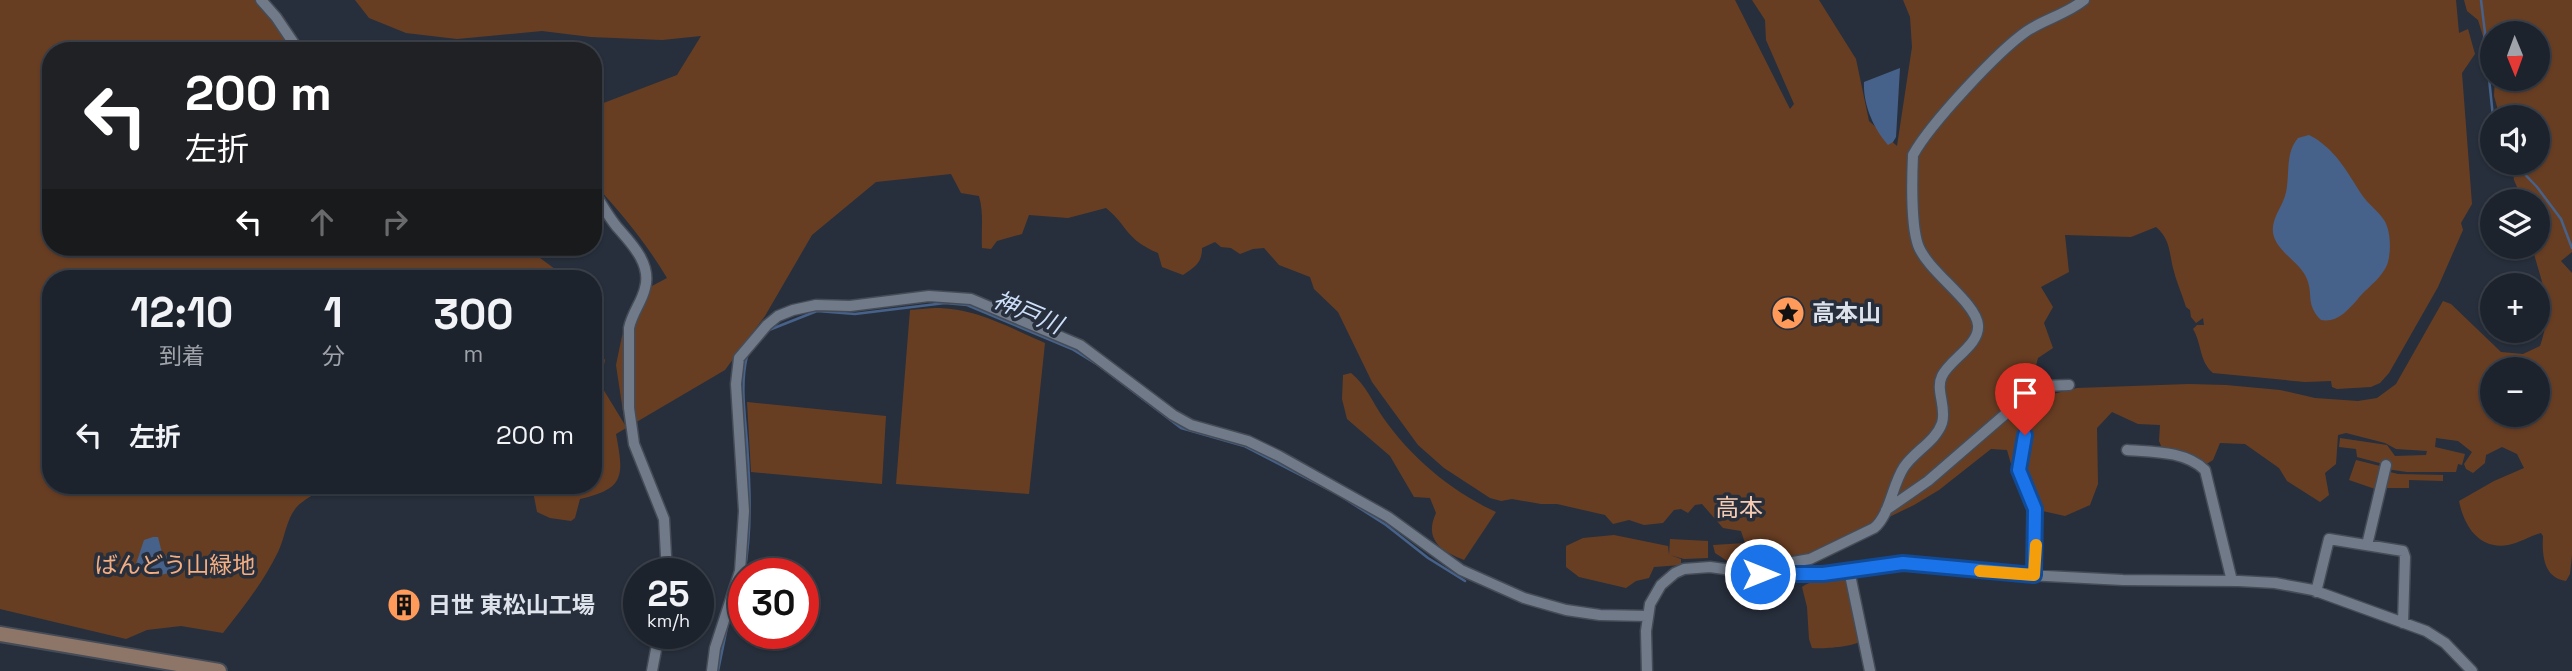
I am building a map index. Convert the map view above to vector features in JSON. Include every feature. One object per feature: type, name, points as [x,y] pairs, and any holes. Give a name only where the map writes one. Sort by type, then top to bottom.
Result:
[{"type":"street","points":[[261,0],[293,42]]},
{"type":"street","points":[[1742,572],[1765,565],[1810,559],[1874,528],[1882,522],[1904,467],[1936,435],[1942,424],[1944,408],[1940,388],[1942,376],[1974,339],[1979,326],[1974,313],[1918,246],[1913,155],[1976,79],[2024,34],[2084,0]]},
{"type":"street","points":[[602,204],[641,258],[646,279],[645,289],[631,317],[629,408],[636,451],[664,519],[666,558]]},
{"type":"street","points":[[712,671],[715,648],[741,560],[744,511],[736,384],[739,358],[767,324],[793,310],[816,305],[850,306],[929,296],[971,299],[1080,345],[1173,415],[1191,425],[1248,441],[1279,456],[1388,517],[1461,570],[1524,598],[1566,610],[1648,616]]},
{"type":"street","points":[[1886,510],[1928,481],[2032,391],[2043,386],[2068,385]]},
{"type":"street","points":[[2025,435],[2019,470],[2035,509],[2034,575]]},
{"type":"street","points":[[2127,450],[2179,456],[2196,461],[2205,470],[2232,581]]},
{"type":"street","points":[[2367,545],[2386,465]]},
{"type":"street","points":[[2316,592],[2329,538],[2403,551],[2403,623]]},
{"type":"street","points":[[1647,671],[1648,616],[1655,594],[1675,573],[1684,569],[1710,567],[1742,572],[1800,574],[1903,563],[2123,580],[2275,583],[2316,592],[2426,631],[2445,643],[2472,671]]},
{"type":"street","points":[[1849,570],[1870,671]]},
{"type":"street","points":[[0,634],[219,671]]},
{"type":"street","points":[[652,671],[656,649]]},
{"type":"green space","name":"ばんどう山緑地","points":[[0,0],[258,0],[289,42],[42,42],[42,256],[537,256],[556,270],[42,270],[42,494],[316,494],[296,508],[266,573],[223,633],[181,626],[147,630],[126,639],[0,609]]},
{"type":"green space","points":[[355,0],[1735,0],[1790,109],[1794,104],[1766,40],[1765,20],[1752,0],[1819,0],[1856,59],[1869,121],[1897,146],[1912,47],[1910,17],[1903,0],[2456,0],[2459,33],[2468,29],[2475,54],[2462,73],[2472,204],[2461,223],[2463,230],[2438,287],[2389,373],[2380,383],[2371,387],[2337,389],[2332,387],[2331,381],[2305,382],[2213,373],[2205,363],[2193,329],[2197,325],[2204,325],[2203,318],[2196,323],[2191,317],[2176,278],[2170,251],[2156,227],[2131,237],[2065,235],[2069,272],[2041,287],[2053,307],[2044,323],[2053,348],[2038,358],[2031,385],[2045,396],[2077,388],[2189,384],[2280,390],[2315,398],[2358,401],[2377,398],[2396,384],[2443,301],[2451,304],[2480,332],[2480,343],[2492,343],[2501,352],[2523,354],[2540,346],[2541,343],[2550,343],[2550,273],[2540,273],[2536,259],[2550,259],[2550,189],[2518,189],[2513,175],[2550,175],[2550,105],[2497,105],[2494,96],[2494,91],[2550,91],[2550,21],[2480,21],[2480,26],[2478,20],[2467,11],[2464,0],[2572,0],[2572,252],[2561,261],[2572,273],[2570,574],[2566,581],[2558,579],[2548,570],[2541,533],[2512,544],[2498,546],[2481,540],[2469,527],[2459,501],[2524,468],[2517,454],[2502,447],[2486,455],[2485,463],[2473,473],[2466,469],[2464,464],[2472,452],[2458,441],[2436,438],[2435,447],[2465,454],[2462,465],[2458,464],[2456,472],[2407,472],[2386,469],[2387,465],[2357,457],[2356,449],[2339,447],[2340,438],[2387,445],[2395,456],[2426,455],[2427,451],[2396,449],[2385,443],[2346,433],[2338,435],[2336,464],[2325,473],[2329,495],[2320,502],[2287,481],[2279,468],[2245,444],[2220,443],[2213,460],[2202,467],[2184,459],[2166,458],[2159,441],[2160,425],[2138,424],[2112,412],[2097,428],[2098,484],[2090,505],[2065,516],[2038,510],[2017,485],[2007,450],[1991,449],[1939,490],[1914,505],[1809,556],[1732,564],[1715,553],[1713,545],[1745,543],[1741,531],[1723,528],[1702,504],[1695,505],[1688,513],[1681,509],[1674,510],[1663,523],[1644,525],[1629,520],[1613,524],[1605,515],[1557,504],[1490,498],[1444,468],[1418,445],[1372,382],[1338,312],[1314,289],[1310,277],[1279,265],[1264,248],[1240,254],[1215,242],[1202,248],[1197,264],[1183,275],[1162,267],[1158,253],[1133,238],[1106,208],[1068,218],[1029,215],[1022,234],[997,241],[991,249],[982,248],[979,196],[961,193],[951,174],[876,182],[812,235],[765,316],[725,370],[616,434],[620,470],[613,485],[602,492],[602,387],[625,425],[616,365],[622,336],[650,287],[667,278],[633,228],[602,193],[602,104],[677,75],[701,36],[662,40],[591,37],[542,31],[457,39],[406,33],[369,18]]},
{"type":"green space","points":[[934,308],[978,315],[1045,343],[1029,494],[896,484],[910,310]]},
{"type":"green space","points":[[1351,373],[1365,388],[1393,431],[1419,459],[1463,494],[1496,512],[1464,560],[1448,553],[1436,543],[1432,530],[1436,513],[1430,498],[1414,497],[1390,456],[1347,419],[1342,399],[1343,375]]},
{"type":"green space","points":[[747,402],[886,416],[882,484],[751,472]]},
{"type":"green space","points":[[2356,460],[2384,467],[2378,490],[2349,480]]},
{"type":"green space","points":[[2386,471],[2398,474],[2443,475],[2443,481],[2409,480],[2409,488],[2382,488]]},
{"type":"green space","points":[[534,494],[598,494],[580,499],[575,518],[571,521],[550,518],[537,512]]},
{"type":"green space","points":[[1614,535],[1668,546],[1669,555],[1670,539],[1708,541],[1708,558],[1684,559],[1670,555],[1681,559],[1681,565],[1654,567],[1649,578],[1636,581],[1626,588],[1579,577],[1566,567],[1566,546],[1583,538]]},
{"type":"green space","points":[[1829,577],[1845,577],[1849,584],[1859,642],[1829,648],[1812,648],[1802,587]]},
{"type":"water","points":[[1900,68],[1896,137],[1888,145],[1870,115],[1864,82]]},
{"type":"water","points":[[2309,135],[2340,161],[2364,198],[2384,220],[2390,241],[2388,262],[2382,273],[2345,312],[2332,320],[2321,320],[2316,314],[2305,275],[2280,248],[2273,231],[2274,221],[2287,189],[2291,151],[2298,138]]},
{"type":"water","points":[[158,537],[162,553],[177,563],[175,571],[151,578],[135,567],[144,540]]},
{"type":"waterway","points":[[2481,0],[2485,33],[2483,66],[2489,78],[2492,105]]},
{"type":"waterway","points":[[2526,175],[2561,219],[2572,248]]},
{"type":"waterway","name":"神戸川","points":[[769,330],[817,311],[855,314],[945,303],[967,305],[1072,349],[1098,365],[1181,428],[1244,446],[1339,495],[1465,581]]},
{"type":"waterway","name":"神戸川","points":[[746,558],[750,509],[743,388],[747,356]]},
{"type":"waterway","name":"神戸川","points":[[718,671],[728,624]]},
{"type":"slow traffic","points":[[1980,571],[2034,575],[2036,545]]},
{"type":"place","name":"高本山","points":[[1788,313]]},
{"type":"place","name":"日世 東松山工場","points":[[404,605]]},
{"type":"district","name":"高本","points":[[1739,507]]},
{"type":"route","points":[[1760,574],[1823,574],[1903,563],[2034,575],[2035,509],[2019,470],[2025,435]]}]
